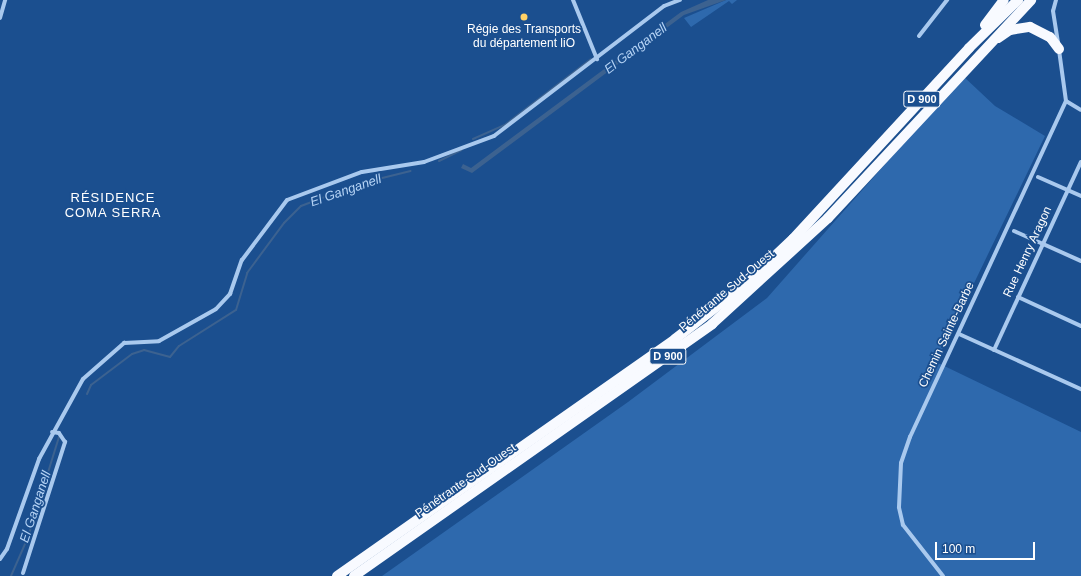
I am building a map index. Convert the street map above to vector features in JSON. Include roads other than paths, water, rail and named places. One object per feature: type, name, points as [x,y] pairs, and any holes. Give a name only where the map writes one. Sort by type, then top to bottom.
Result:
[{"type":"highway","points":[[969,48],[1004,0]]},
{"type":"highway","name":"Pénétrante Sud-Ouest","points":[[337,576],[675,339],[742,286],[876,150],[969,48],[1020,5],[1031,0]]},
{"type":"highway","points":[[1020,5],[1036,0]]},
{"type":"highway","name":"Pénétrante Sud-Ouest","points":[[354,576],[712,324],[828,218],[964,69],[1020,5]]},
{"type":"highway","points":[[964,69],[1001,36],[1021,27],[1040,30],[1059,49]]},
{"type":"street","points":[[0,18],[5,0]]},
{"type":"street","points":[[573,0],[597,59]]},
{"type":"street","points":[[0,559],[52,432],[83,380],[124,343],[159,341],[216,310],[230,294],[242,260],[287,200],[362,172],[424,162],[494,136],[597,59],[664,6],[680,0]]},
{"type":"street","points":[[919,36],[947,0]]},
{"type":"street","points":[[1056,0],[1053,11],[1066,101],[1081,110]]},
{"type":"street","name":"Chemin Sainte-Barbe","points":[[943,576],[903,525],[899,482],[910,437],[1066,101]]},
{"type":"street","name":"Rue Henry Aragon","points":[[994,350],[1081,162]]},
{"type":"street","points":[[1038,176],[1081,196]]},
{"type":"street","points":[[1014,231],[1081,261]]},
{"type":"street","points":[[1018,297],[1081,326]]},
{"type":"street","points":[[959,334],[1081,389]]},
{"type":"street","points":[[23,573],[65,442],[59,433],[52,432]]},
{"type":"water","points":[[708,0],[726,0],[684,15],[472,173],[461,168],[463,164],[471,168],[681,12]]},
{"type":"waterway","points":[[473,139],[506,124],[591,59]]},
{"type":"waterway","points":[[439,161],[462,150]]},
{"type":"waterway","name":"El Ganganell","points":[[87,394],[91,385],[132,354],[144,350],[170,357],[179,346],[236,310],[247,273],[284,223],[301,206],[362,183],[411,171]]},
{"type":"waterway","name":"El Ganganell","points":[[11,576],[28,537],[59,437]]},
{"type":"place","name":"Régie des Transports du département liO","points":[[524,17]]},
{"type":"district","name":"RÉSIDENCE COMA SERRA","points":[[113,206]]}]
